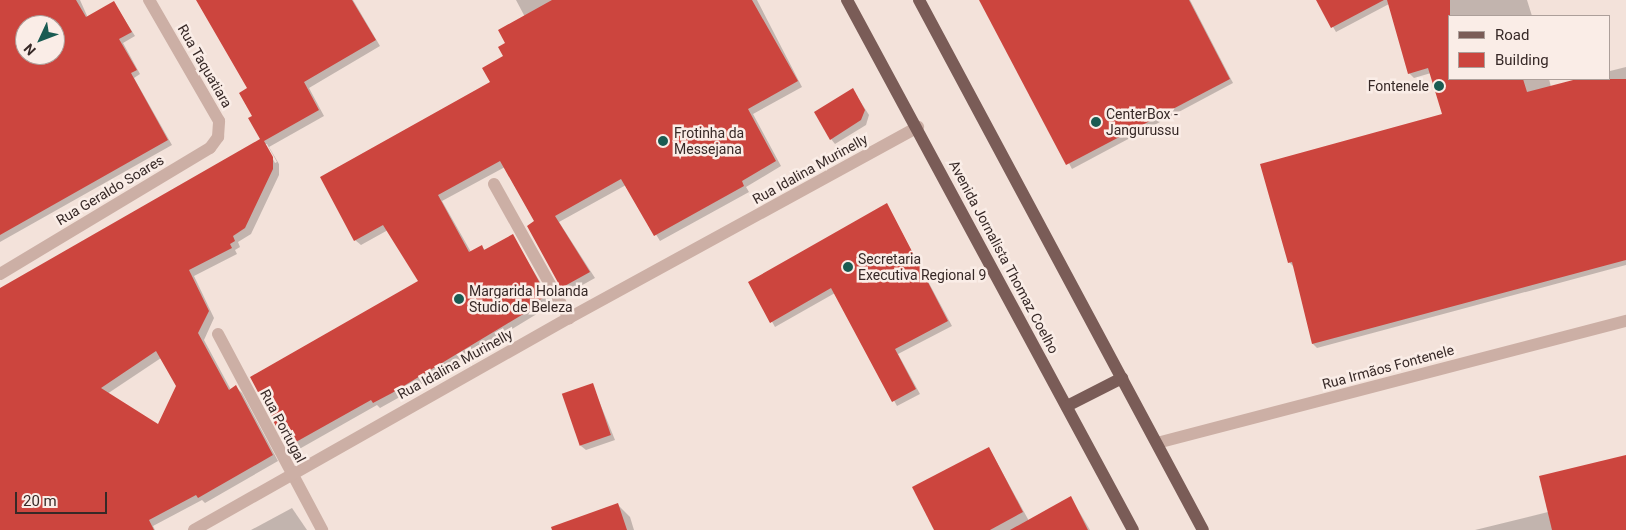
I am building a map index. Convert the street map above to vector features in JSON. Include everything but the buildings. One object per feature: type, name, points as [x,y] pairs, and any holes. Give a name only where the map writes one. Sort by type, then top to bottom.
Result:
[{"type":"main road","name":"Avenida Jornalista Thomaz Coelho","points":[[847,0],[918,127],[1132,530]]},
{"type":"main road","points":[[919,0],[1203,530]]},
{"type":"main road","points":[[1067,406],[1122,378]]},
{"type":"street","name":"Rua Taquatiara","points":[[149,0],[220,121]]},
{"type":"street","name":"Rua Geraldo Soares","points":[[0,274],[210,148],[218,137],[220,121]]},
{"type":"street","name":"Rua Idalina Murinelly","points":[[194,530],[568,318],[918,127]]},
{"type":"street","points":[[494,184],[568,318]]},
{"type":"street","name":"Rua Irmãos Fontenele","points":[[1157,443],[1626,321]]},
{"type":"street","name":"Rua Portugal","points":[[218,334],[322,530]]},
{"type":"place","name":"Fontenele","points":[[1439,86]]},
{"type":"place","name":"CenterBox - Jangurussu","points":[[1096,122]]},
{"type":"place","name":"Frotinha da Messejana","points":[[663,141]]},
{"type":"place","name":"Secretaria Executiva Regional 9","points":[[848,267]]},
{"type":"place","name":"Margarida Holanda Studio de Beleza","points":[[459,299]]}]
